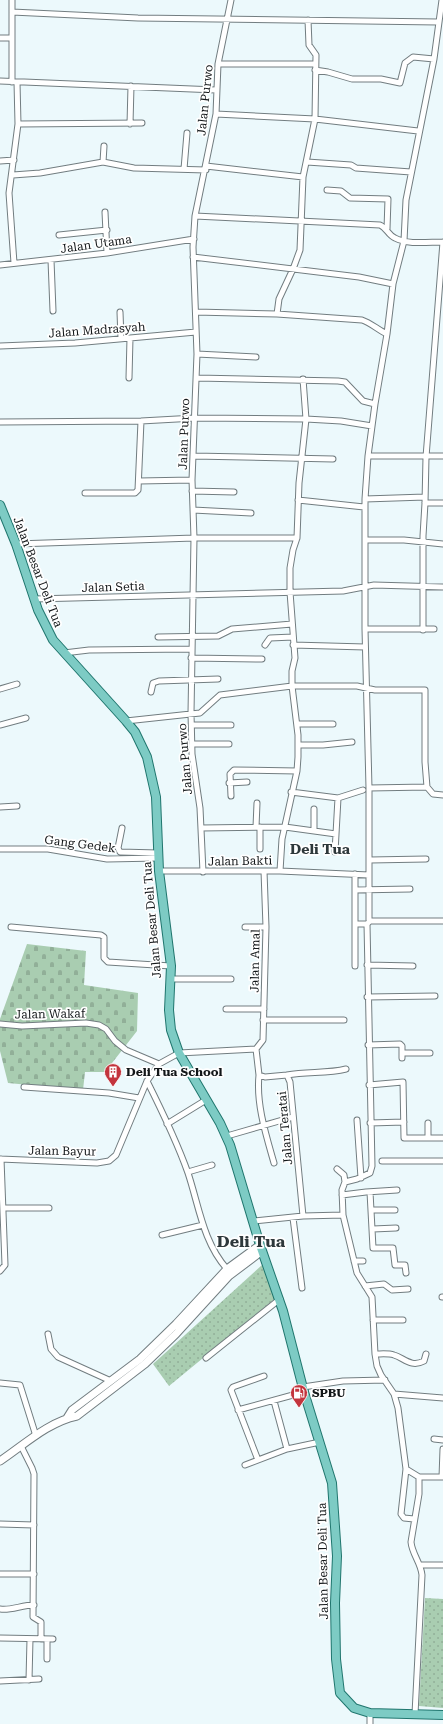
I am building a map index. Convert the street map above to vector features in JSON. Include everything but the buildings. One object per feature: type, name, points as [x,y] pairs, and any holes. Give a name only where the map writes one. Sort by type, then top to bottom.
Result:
[{"type":"main road","name":"Jalan Besar Deli Tua","points":[[0,505],[16,544],[34,599],[53,640],[63,654],[135,732],[147,757],[156,797],[159,871],[171,966],[169,1017],[171,1030],[179,1053],[227,1136],[261,1248],[280,1299],[304,1390],[332,1484],[337,1556],[335,1603],[336,1659],[340,1693],[354,1708],[370,1713],[443,1715]]},
{"type":"main road","points":[[67,1418],[72,1410],[157,1344],[227,1269],[261,1248]]},
{"type":"main road","points":[[0,1461],[36,1436],[67,1418],[77,1416],[145,1364],[176,1334],[229,1276],[261,1248]]},
{"type":"street","points":[[12,0],[11,38],[18,124],[13,174],[9,194],[14,263]]},
{"type":"street","name":"Jalan Purwo","points":[[203,872],[200,808],[192,744],[191,713],[191,636],[194,538],[192,480],[197,378],[193,257],[195,216],[216,114],[218,64],[231,0]]},
{"type":"street","points":[[345,1182],[361,1178],[370,1173],[371,1169],[367,997],[370,860],[364,587],[364,507],[368,456],[375,404],[388,334],[393,284],[404,241],[406,200],[418,131],[434,59],[442,0]]},
{"type":"street","points":[[12,12],[138,18],[438,22]]},
{"type":"street","points":[[277,314],[280,299],[300,250],[303,177],[315,119],[316,56],[309,44],[308,20]]},
{"type":"street","points":[[0,38],[11,38]]},
{"type":"street","points":[[218,64],[315,67],[352,78],[380,79],[400,83],[405,63],[413,58],[434,59]]},
{"type":"street","points":[[0,82],[216,90]]},
{"type":"street","points":[[130,124],[131,86]]},
{"type":"street","points":[[216,114],[315,119],[418,131]]},
{"type":"street","points":[[18,124],[142,123]]},
{"type":"street","points":[[184,169],[187,133]]},
{"type":"street","points":[[103,162],[104,146]]},
{"type":"street","points":[[0,161],[14,160]]},
{"type":"street","points":[[13,174],[40,172],[103,162],[134,168],[206,168],[303,177]]},
{"type":"street","points":[[307,162],[351,165],[356,168],[411,172]]},
{"type":"street","points":[[327,190],[341,191],[350,198],[388,199],[387,229]]},
{"type":"street","points":[[105,212],[107,253]]},
{"type":"street","points":[[195,216],[380,225],[387,229],[393,236],[404,241],[443,242],[426,456],[422,536],[424,630]]},
{"type":"street","points":[[59,235],[107,230]]},
{"type":"street","name":"Jalan Utama","points":[[0,265],[107,253],[194,239]]},
{"type":"street","points":[[193,257],[359,277],[393,284]]},
{"type":"street","points":[[51,260],[53,311]]},
{"type":"street","points":[[120,312],[121,339]]},
{"type":"street","points":[[196,312],[277,314],[362,320],[378,330],[388,334]]},
{"type":"street","name":"Jalan Madrasyah","points":[[0,346],[75,343],[196,332]]},
{"type":"street","points":[[130,338],[130,378]]},
{"type":"street","points":[[197,354],[256,357]]},
{"type":"street","points":[[197,378],[303,379],[345,382],[361,400],[375,404]]},
{"type":"street","points":[[280,871],[282,839],[296,771],[298,745],[292,686],[292,671],[295,658],[290,592],[290,568],[297,538],[298,500],[306,419],[303,379]]},
{"type":"street","points":[[0,422],[141,421],[195,418],[306,419],[341,421],[372,426]]},
{"type":"street","points":[[85,493],[135,493],[138,490],[141,421]]},
{"type":"street","points":[[194,456],[333,459]]},
{"type":"street","points":[[368,456],[443,456]]},
{"type":"street","points":[[139,481],[192,480]]},
{"type":"street","points":[[192,491],[234,492]]},
{"type":"street","points":[[365,499],[425,500],[443,503]]},
{"type":"street","points":[[298,500],[364,507]]},
{"type":"street","points":[[193,510],[251,513]]},
{"type":"street","points":[[16,544],[194,538],[297,538]]},
{"type":"street","points":[[365,540],[404,540],[443,544]]},
{"type":"street","name":"Jalan Setia","points":[[34,599],[343,591],[374,585],[443,587]]},
{"type":"street","points":[[158,637],[218,636],[232,628],[292,624]]},
{"type":"street","points":[[365,629],[434,629]]},
{"type":"street","points":[[265,645],[270,638],[293,637]]},
{"type":"street","points":[[293,645],[365,647]]},
{"type":"street","points":[[63,654],[88,650],[191,649]]},
{"type":"street","points":[[191,658],[262,658]]},
{"type":"street","points":[[151,692],[152,682],[166,680],[218,679]]},
{"type":"street","points":[[0,688],[17,684]]},
{"type":"street","points":[[126,721],[203,712],[220,695],[292,686],[357,686],[375,690],[425,690],[425,762],[427,787],[433,794],[443,795]]},
{"type":"street","points":[[0,724],[26,718]]},
{"type":"street","points":[[296,724],[333,724]]},
{"type":"street","points":[[192,725],[232,725]]},
{"type":"street","points":[[298,745],[323,745],[352,742]]},
{"type":"street","points":[[192,744],[230,744]]},
{"type":"street","points":[[230,796],[230,774],[234,770],[296,771]]},
{"type":"street","points":[[229,783],[247,782]]},
{"type":"street","points":[[369,788],[427,787]]},
{"type":"street","points":[[291,792],[338,798],[363,790]]},
{"type":"street","points":[[335,852],[338,798]]},
{"type":"street","points":[[257,803],[260,849]]},
{"type":"street","points":[[0,807],[17,806]]},
{"type":"street","points":[[314,809],[314,831]]},
{"type":"street","points":[[201,828],[285,827],[336,834]]},
{"type":"street","points":[[122,828],[118,848],[120,852],[158,856]]},
{"type":"street","name":"Gang Gedek","points":[[0,849],[48,849],[107,859],[158,856]]},
{"type":"street","points":[[370,860],[426,858]]},
{"type":"street","name":"Jalan Bakti","points":[[159,871],[280,871],[369,875]]},
{"type":"street","name":"Jalan Amal","points":[[256,1049],[263,1040],[266,927],[264,871]]},
{"type":"street","points":[[355,874],[355,966]]},
{"type":"street","points":[[355,890],[410,889]]},
{"type":"street","points":[[355,924],[368,922],[443,921]]},
{"type":"street","points":[[11,927],[101,935],[106,940],[104,958],[108,962],[171,966]]},
{"type":"street","points":[[244,927],[266,927]]},
{"type":"street","points":[[367,965],[413,966]]},
{"type":"street","points":[[170,979],[231,979]]},
{"type":"street","points":[[367,997],[435,996]]},
{"type":"street","points":[[226,1009],[264,1009]]},
{"type":"street","points":[[263,1020],[344,1020]]},
{"type":"street","name":"Jalan Wakaf","points":[[0,1024],[22,1026],[86,1023],[99,1025],[106,1029],[126,1050],[159,1064]]},
{"type":"street","points":[[368,1045],[400,1044],[402,1046],[402,1055],[430,1053]]},
{"type":"street","points":[[179,1053],[256,1049],[259,1068],[259,1094],[264,1125],[274,1163]]},
{"type":"street","name":"Jalan Bayur","points":[[1,1159],[74,1163],[109,1161],[116,1155],[147,1081],[159,1064],[179,1053]]},
{"type":"street","points":[[287,1075],[346,1069]]},
{"type":"street","name":"Jalan Teratai","points":[[259,1075],[265,1077],[287,1075],[292,1088],[293,1117],[303,1216]]},
{"type":"street","points":[[147,1081],[188,1172],[203,1225],[215,1254],[227,1269]]},
{"type":"street","points":[[369,1084],[403,1082],[404,1138],[443,1138]]},
{"type":"street","points":[[24,1087],[109,1093],[139,1098]]},
{"type":"street","points":[[167,1124],[206,1100]]},
{"type":"street","points":[[227,1136],[293,1117]]},
{"type":"street","points":[[357,1120],[361,1178]]},
{"type":"street","points":[[370,1124],[404,1122]]},
{"type":"street","points":[[428,1123],[428,1138]]},
{"type":"street","points":[[0,1271],[5,1266],[1,1159]]},
{"type":"street","points":[[382,1161],[443,1161]]},
{"type":"street","points":[[188,1172],[212,1165]]},
{"type":"street","points":[[338,1169],[344,1175],[345,1182],[342,1186],[343,1215],[354,1262],[357,1273],[372,1297],[377,1366],[394,1394],[398,1408],[406,1469],[401,1514],[404,1518],[414,1519]]},
{"type":"street","points":[[342,1195],[397,1190]]},
{"type":"street","points":[[370,1192],[373,1248],[393,1248],[393,1262],[395,1265],[405,1266],[406,1273]]},
{"type":"street","points":[[4,1208],[49,1208]]},
{"type":"street","points":[[371,1210],[395,1210]]},
{"type":"street","points":[[253,1221],[303,1216],[343,1215]]},
{"type":"street","points":[[293,1218],[302,1288]]},
{"type":"street","points":[[162,1235],[203,1225]]},
{"type":"street","points":[[372,1229],[396,1228]]},
{"type":"street","points":[[354,1262],[363,1261]]},
{"type":"street","points":[[365,1286],[384,1284],[394,1290],[408,1289]]},
{"type":"street","points":[[206,1358],[280,1299]]},
{"type":"street","points":[[373,1320],[404,1320]]},
{"type":"street","points":[[48,1334],[51,1349],[58,1357],[111,1381]]},
{"type":"street","points":[[375,1354],[392,1355],[405,1362],[422,1363],[426,1354]]},
{"type":"street","points":[[258,1460],[231,1388],[264,1376]]},
{"type":"street","points":[[238,1410],[274,1401],[304,1390],[343,1381],[385,1380]]},
{"type":"street","points":[[0,1383],[20,1385],[36,1436]]},
{"type":"street","points":[[394,1394],[443,1398]]},
{"type":"street","points":[[274,1401],[287,1449]]},
{"type":"street","points":[[434,1439],[443,1440]]},
{"type":"street","points":[[245,1464],[287,1449],[320,1442]]},
{"type":"street","points":[[21,1446],[34,1474],[33,1617],[41,1622],[41,1639]]},
{"type":"street","points":[[406,1469],[419,1477],[443,1477],[443,1449]]},
{"type":"street","points":[[415,1714],[422,1575],[420,1565],[411,1547],[414,1519],[419,1494],[419,1477]]},
{"type":"street","points":[[0,1524],[34,1525]]},
{"type":"street","points":[[420,1565],[443,1566]]},
{"type":"street","points":[[0,1574],[34,1574]]},
{"type":"street","points":[[0,1609],[34,1605]]},
{"type":"street","points":[[0,1638],[50,1639],[47,1659]]},
{"type":"street","points":[[29,1680],[30,1639]]},
{"type":"street","points":[[0,1681],[39,1679]]},
{"type":"street","points":[[370,1713],[370,1724]]},
{"type":"green space","points":[[27,944],[86,951],[84,985],[138,993],[137,1031],[105,1072],[85,1072],[83,1090],[8,1083],[0,1051],[0,1019]]},
{"type":"green space","points":[[262,1265],[276,1298],[169,1386],[153,1364]]},
{"type":"green space","points":[[425,1598],[443,1599],[443,1708],[419,1706]]},
{"type":"place","name":"Deli Tua School","points":[[113,1087]]},
{"type":"place","name":"SPBU","points":[[299,1408]]},
{"type":"district","name":"Deli Tua","points":[[320,849]]},
{"type":"district","name":"Deli Tua","points":[[251,1241]]}]
